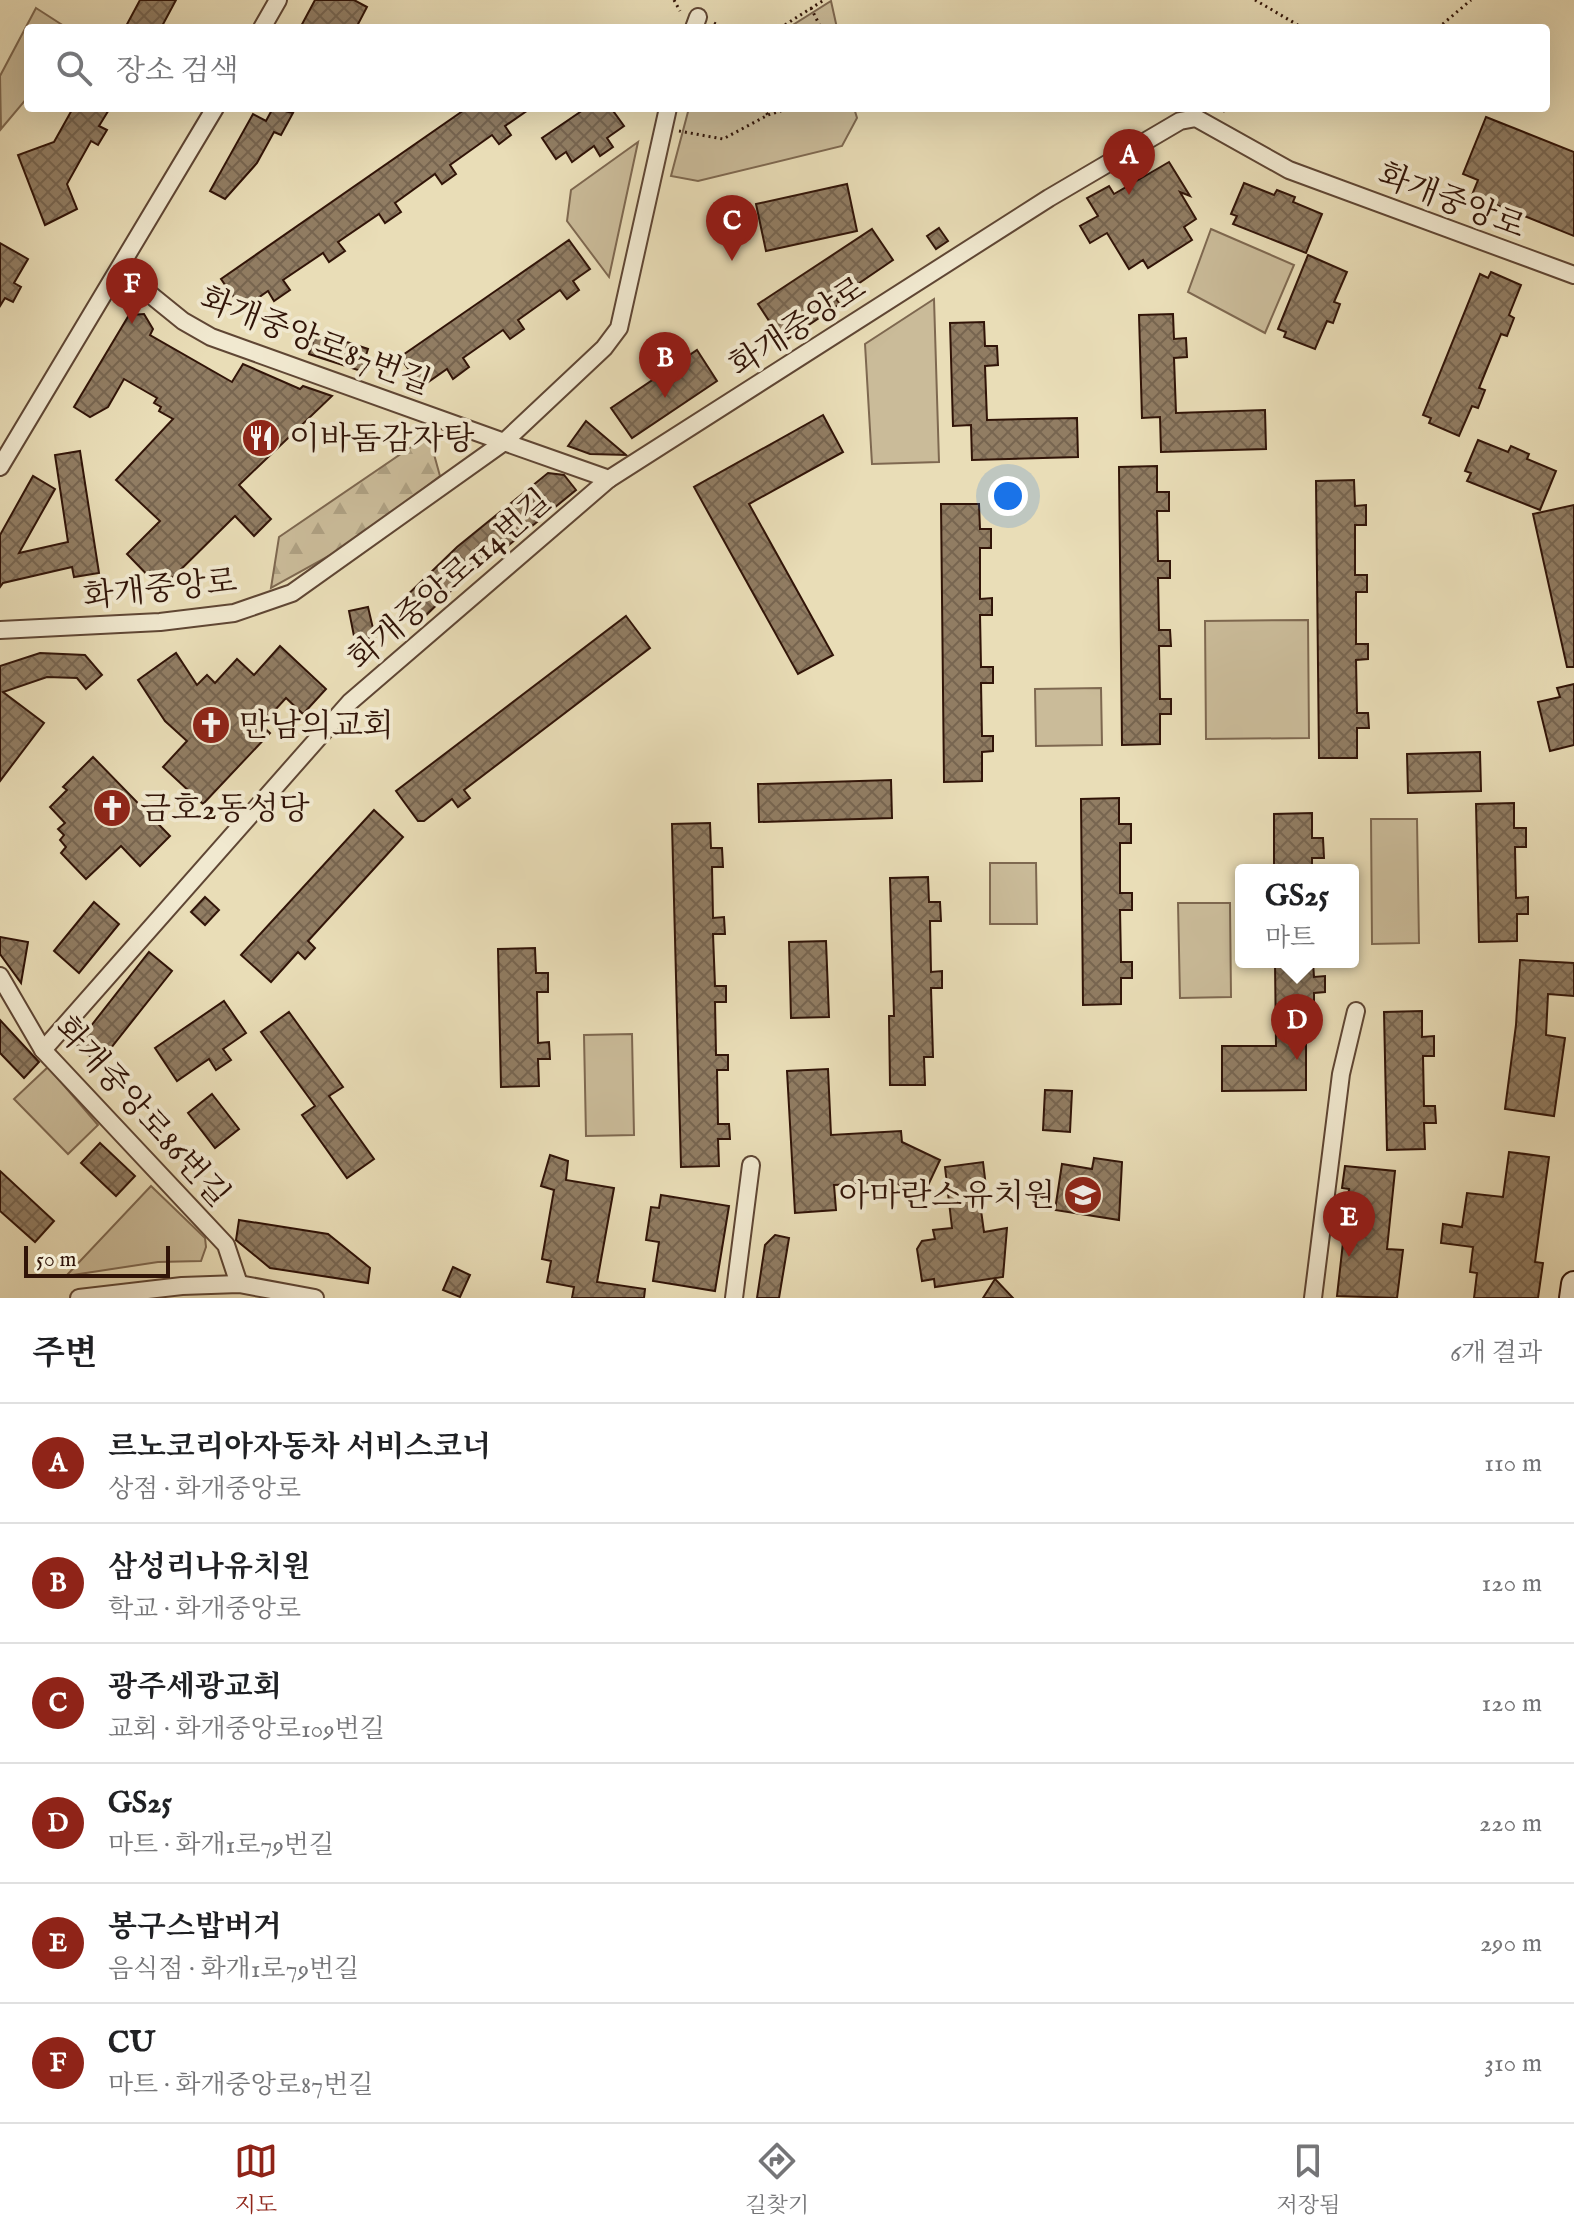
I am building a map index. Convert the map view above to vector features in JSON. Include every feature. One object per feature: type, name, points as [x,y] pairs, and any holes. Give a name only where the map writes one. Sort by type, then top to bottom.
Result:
[{"type":"main road","points":[[1572,1298],[1574,1284]]},
{"type":"street","points":[[264,24],[278,0]]},
{"type":"street","points":[[0,467],[213,112]]},
{"type":"street","name":"화개중앙로","points":[[0,630],[160,622],[234,613],[292,593],[504,442],[604,348],[619,328],[667,112]]},
{"type":"street","name":"화개중앙로","points":[[609,479],[1049,198],[1180,121],[1196,118],[1289,170],[1574,275]]},
{"type":"street","name":"화개중앙로87번길","points":[[120,270],[183,321],[211,337],[504,442]]},
{"type":"street","points":[[504,442],[609,479]]},
{"type":"street","name":"화개중앙로114번길","points":[[43,1050],[350,702],[609,479]]},
{"type":"street","name":"화개중앙로86번길","points":[[0,976],[43,1050],[226,1245],[239,1284]]},
{"type":"street","points":[[1313,1298],[1341,1074],[1356,1011]]},
{"type":"street","points":[[734,1298],[751,1165]]},
{"type":"street","points":[[79,1298],[182,1286],[239,1284],[315,1298]]},
{"type":"path","points":[[786,24],[824,0]]},
{"type":"path","points":[[1255,0],[1296,24]]},
{"type":"path","points":[[1443,24],[1471,0]]},
{"type":"path","points":[[811,8],[819,24]]},
{"type":"path","points":[[664,128],[723,139],[777,112]]},
{"type":"green space","points":[[831,1],[836,24],[794,24]]},
{"type":"green space","points":[[36,8],[61,24],[28,24]]},
{"type":"green space","points":[[24,31],[24,102],[1,129],[0,76]]},
{"type":"green space","points":[[688,112],[855,112],[857,118],[842,146],[698,181],[671,176]]},
{"type":"green space","points":[[638,142],[609,277],[567,221],[571,190]]},
{"type":"green space","points":[[1211,229],[1294,265],[1265,333],[1188,292]]},
{"type":"green space","points":[[934,299],[939,462],[872,464],[865,344]]},
{"type":"green space","points":[[436,430],[432,447],[440,476],[356,541],[271,588],[279,537]]},
{"type":"green space","points":[[1308,620],[1309,738],[1206,739],[1205,621]]},
{"type":"green space","points":[[1101,688],[1102,745],[1036,746],[1035,689]]},
{"type":"green space","points":[[1371,819],[1417,819],[1419,943],[1372,944]]},
{"type":"green space","points":[[990,863],[1036,863],[1037,924],[990,924]]},
{"type":"green space","points":[[1178,903],[1230,903],[1231,997],[1180,998]]},
{"type":"green space","points":[[632,1034],[634,1135],[586,1136],[584,1035]]},
{"type":"green space","points":[[48,1067],[98,1125],[68,1154],[14,1099]]},
{"type":"green space","points":[[151,1186],[205,1238],[206,1247],[201,1261],[158,1262],[66,1276]]},
{"type":"building","points":[[140,0],[176,0],[163,24],[127,24]]},
{"type":"building","points":[[315,0],[354,0],[367,7],[358,24],[302,24]]},
{"type":"building","points":[[71,112],[108,112],[99,126],[107,130],[98,145],[91,141],[67,184],[77,209],[45,225],[18,155],[54,142]]},
{"type":"building","points":[[271,112],[293,113],[281,135],[274,132],[257,163],[225,199],[210,191],[253,114],[266,121]]},
{"type":"building","points":[[461,112],[525,112],[505,126],[511,135],[499,144],[492,135],[450,165],[456,174],[442,184],[435,174],[395,203],[401,212],[385,223],[379,214],[338,242],[345,251],[329,262],[323,253],[283,280],[290,290],[274,301],[268,291],[242,309],[221,279]]},
{"type":"building","points":[[580,112],[614,112],[624,126],[607,138],[613,147],[600,156],[594,146],[572,162],[566,152],[556,159],[542,138]]},
{"type":"building","points":[[1486,117],[1574,152],[1574,236],[1472,195],[1478,180],[1463,174]]},
{"type":"building","points":[[1169,162],[1190,196],[1180,192],[1196,219],[1184,227],[1192,240],[1148,268],[1143,260],[1129,269],[1107,233],[1090,243],[1080,226],[1098,216],[1087,198],[1109,186],[1114,194]]},
{"type":"building","points":[[1244,183],[1274,195],[1277,190],[1295,197],[1293,202],[1322,214],[1306,253],[1233,224],[1237,216],[1231,214]]},
{"type":"building","points":[[847,184],[857,231],[766,251],[756,204]]},
{"type":"building","points":[[939,228],[948,241],[936,249],[927,236]]},
{"type":"building","points":[[872,229],[893,260],[836,299],[840,304],[783,342],[758,304]]},
{"type":"building","points":[[569,240],[590,269],[573,281],[579,290],[567,299],[560,290],[518,320],[524,329],[510,339],[503,330],[463,358],[469,367],[453,379],[447,369],[421,387],[400,357]]},
{"type":"building","points":[[0,243],[28,259],[14,283],[21,287],[13,302],[5,298],[0,306]]},
{"type":"building","points":[[1308,255],[1347,272],[1334,302],[1340,304],[1333,323],[1327,321],[1315,349],[1284,337],[1286,332],[1278,329]]},
{"type":"building","points":[[1491,272],[1521,285],[1509,315],[1514,318],[1507,336],[1501,334],[1479,388],[1485,390],[1478,408],[1472,406],[1459,436],[1429,423],[1431,418],[1423,415],[1480,274],[1488,278]]},
{"type":"building","points":[[144,314],[153,329],[150,335],[232,382],[243,364],[300,389],[303,386],[332,396],[239,485],[271,519],[254,536],[235,516],[161,589],[127,554],[160,521],[116,480],[173,419],[159,411],[161,407],[154,403],[157,398],[124,379],[108,407],[90,417],[74,407],[129,315]]},
{"type":"building","points":[[1173,314],[1174,339],[1186,338],[1187,357],[1174,358],[1176,413],[1265,410],[1266,449],[1161,452],[1160,417],[1142,418],[1139,315]]},
{"type":"building","points":[[984,322],[985,346],[997,346],[998,365],[985,366],[987,420],[1077,418],[1078,457],[972,460],[971,425],[953,426],[950,323]]},
{"type":"building","points":[[316,332],[368,349],[361,371],[309,354]]},
{"type":"building","points":[[697,350],[717,381],[632,438],[611,408]]},
{"type":"building","points":[[823,415],[843,452],[749,504],[833,655],[798,674],[694,487]]},
{"type":"building","points":[[586,421],[626,455],[590,454],[568,446]]},
{"type":"building","points":[[1478,440],[1508,452],[1511,446],[1529,454],[1527,459],[1556,471],[1540,510],[1467,481],[1471,473],[1465,471]]},
{"type":"building","points":[[80,451],[99,573],[74,577],[72,567],[3,583],[0,587],[0,535],[33,476],[55,489],[19,553],[68,542],[55,455]]},
{"type":"building","points":[[1157,466],[1157,492],[1169,492],[1169,511],[1157,511],[1158,561],[1170,561],[1170,578],[1158,578],[1159,630],[1170,630],[1171,646],[1159,646],[1160,699],[1171,699],[1171,714],[1160,714],[1160,744],[1122,745],[1119,467]]},
{"type":"building","points":[[548,473],[564,475],[576,490],[498,554],[494,549],[417,624],[397,605],[457,547]]},
{"type":"building","points":[[1354,480],[1355,506],[1366,505],[1366,525],[1355,525],[1355,575],[1367,575],[1367,592],[1356,592],[1356,644],[1368,644],[1368,659],[1356,660],[1357,713],[1368,713],[1369,728],[1357,728],[1357,758],[1319,758],[1316,481]]},
{"type":"building","points":[[941,504],[979,504],[980,529],[991,529],[991,548],[980,548],[980,599],[992,598],[992,615],[980,615],[981,667],[993,667],[993,683],[981,683],[982,736],[993,736],[993,751],[982,752],[982,781],[944,782]]},
{"type":"building","points":[[1574,505],[1574,667],[1567,667],[1533,514]]},
{"type":"building","points":[[368,607],[375,637],[355,641],[349,611]]},
{"type":"building","points":[[626,616],[650,648],[464,790],[470,798],[458,807],[452,799],[424,821],[418,821],[396,791]]},
{"type":"building","points":[[280,646],[326,689],[303,714],[286,698],[261,725],[270,733],[203,804],[163,767],[187,741],[165,721],[138,680],[176,653],[197,685],[207,675],[215,683],[237,659],[254,675]]},
{"type":"building","points":[[40,653],[85,655],[102,675],[86,689],[77,678],[47,677],[3,692],[44,723],[0,781],[0,666]]},
{"type":"building","points":[[1574,684],[1574,745],[1550,751],[1538,702],[1560,697],[1557,688]]},
{"type":"building","points":[[1480,752],[1481,791],[1408,793],[1407,754]]},
{"type":"building","points":[[93,757],[170,836],[140,866],[121,846],[86,879],[61,853],[66,847],[60,840],[64,835],[58,829],[65,823],[50,807],[67,790],[63,787]]},
{"type":"building","points":[[891,780],[892,818],[759,822],[758,784]]},
{"type":"building","points":[[1119,798],[1119,824],[1131,824],[1131,843],[1120,843],[1120,893],[1132,893],[1132,910],[1120,910],[1121,962],[1132,962],[1132,978],[1121,978],[1121,1004],[1083,1005],[1081,799]]},
{"type":"building","points":[[1514,803],[1514,828],[1526,828],[1526,847],[1515,847],[1516,898],[1528,897],[1528,914],[1517,914],[1517,941],[1479,942],[1476,804]]},
{"type":"building","points":[[374,810],[403,837],[308,941],[315,948],[305,959],[298,952],[271,982],[241,955]]},
{"type":"building","points":[[1312,813],[1312,838],[1323,838],[1324,858],[1312,858],[1312,864],[1274,864],[1274,814]]},
{"type":"building","points":[[710,823],[711,848],[722,848],[723,867],[712,867],[713,918],[724,917],[725,934],[713,934],[715,986],[726,986],[726,1002],[715,1002],[716,1055],[728,1055],[728,1070],[717,1070],[718,1124],[729,1124],[730,1139],[718,1139],[719,1166],[681,1167],[672,824]]},
{"type":"building","points":[[928,877],[929,902],[940,902],[941,921],[930,921],[931,972],[942,971],[942,988],[931,988],[933,1057],[924,1057],[925,1085],[890,1085],[889,1016],[894,1016],[890,878]]},
{"type":"building","points":[[205,897],[219,910],[205,925],[191,912]]},
{"type":"building","points":[[94,902],[119,924],[79,973],[54,951]]},
{"type":"building","points":[[0,937],[28,942],[21,983],[0,954]]},
{"type":"building","points":[[826,941],[829,1017],[791,1018],[789,942]]},
{"type":"building","points":[[535,948],[536,973],[548,973],[548,992],[537,992],[538,1043],[549,1042],[550,1059],[538,1059],[539,1086],[501,1087],[498,949]]},
{"type":"building","points":[[149,952],[172,971],[99,1063],[76,1045]]},
{"type":"building","points":[[1520,960],[1574,963],[1574,996],[1548,994],[1546,1035],[1565,1038],[1554,1116],[1505,1109],[1516,1025]]},
{"type":"building","points":[[1275,968],[1313,968],[1314,977],[1325,976],[1325,992],[1314,993],[1314,1019],[1306,1019],[1306,1090],[1222,1091],[1222,1046],[1276,1046]]},
{"type":"building","points":[[224,1001],[246,1033],[223,1049],[231,1060],[216,1070],[209,1059],[177,1081],[155,1048]]},
{"type":"building","points":[[1422,1011],[1422,1037],[1434,1036],[1434,1056],[1423,1056],[1424,1106],[1435,1106],[1436,1123],[1424,1123],[1425,1149],[1387,1150],[1384,1012]]},
{"type":"building","points":[[289,1012],[343,1087],[329,1096],[374,1159],[347,1178],[302,1115],[315,1106],[261,1032]]},
{"type":"building","points":[[0,1020],[39,1062],[24,1078],[0,1053]]},
{"type":"building","points":[[828,1069],[831,1135],[901,1131],[902,1142],[940,1160],[923,1196],[894,1182],[834,1185],[836,1210],[795,1213],[787,1071]]},
{"type":"building","points":[[1045,1090],[1072,1091],[1070,1132],[1043,1130]]},
{"type":"building","points":[[212,1094],[239,1129],[215,1148],[188,1113]]},
{"type":"building","points":[[100,1143],[135,1176],[116,1196],[81,1163]]},
{"type":"building","points":[[1509,1152],[1549,1157],[1535,1262],[1543,1263],[1538,1298],[1474,1298],[1477,1273],[1470,1272],[1473,1247],[1441,1243],[1443,1224],[1462,1227],[1467,1193],[1503,1197]]},
{"type":"building","points":[[550,1155],[568,1161],[566,1180],[614,1188],[597,1282],[645,1289],[644,1298],[572,1298],[574,1287],[547,1282],[551,1261],[542,1259],[554,1190],[541,1186]]},
{"type":"building","points":[[1094,1158],[1122,1162],[1119,1220],[1055,1210],[1062,1164],[1092,1169]]},
{"type":"building","points":[[983,1162],[987,1195],[979,1196],[984,1232],[1007,1228],[1003,1277],[935,1287],[934,1279],[922,1281],[917,1249],[922,1241],[935,1239],[933,1230],[952,1228],[945,1167]]},
{"type":"building","points":[[1345,1166],[1395,1171],[1387,1249],[1403,1250],[1397,1298],[1337,1296],[1349,1189],[1342,1188]]},
{"type":"building","points":[[0,1171],[54,1221],[35,1242],[0,1211]]},
{"type":"building","points":[[661,1195],[729,1206],[715,1291],[653,1281],[659,1242],[646,1240],[651,1207],[659,1208]]},
{"type":"building","points":[[239,1220],[328,1234],[370,1268],[368,1283],[270,1268],[236,1240]]},
{"type":"building","points":[[775,1235],[789,1238],[779,1298],[757,1298],[765,1245]]},
{"type":"building","points":[[453,1267],[470,1275],[460,1297],[443,1290]]},
{"type":"building","points":[[995,1279],[1013,1298],[983,1298]]},
{"type":"place","name":"르노코리아자동차 서비스코너","points":[[1129,195]]},
{"type":"place","name":"광주세광교회","points":[[732,261]]},
{"type":"place","name":"CU","points":[[132,324]]},
{"type":"place","name":"삼성리나유치원","points":[[665,398]]},
{"type":"place","name":"이바돔감자탕","points":[[261,438]]},
{"type":"place","name":"만남의교회","points":[[211,725]]},
{"type":"place","name":"금호2동성당","points":[[112,808]]},
{"type":"place","name":"GS25","points":[[1297,1060]]},
{"type":"place","name":"아마란스유치원","points":[[1083,1195]]},
{"type":"place","name":"봉구스밥버거","points":[[1349,1257]]}]
